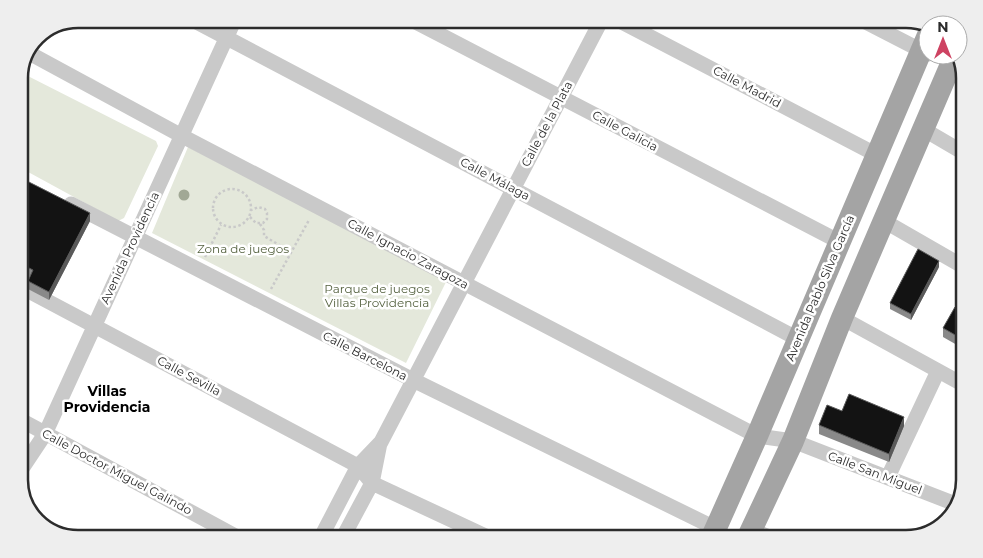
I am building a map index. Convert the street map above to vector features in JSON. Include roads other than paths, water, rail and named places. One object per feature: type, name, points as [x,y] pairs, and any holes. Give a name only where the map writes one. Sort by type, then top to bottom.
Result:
[{"type":"main road","name":"Avenida Pablo Silva García","points":[[715,530],[877,155],[919,65]]},
{"type":"main road","points":[[752,530],[792,441],[842,318],[950,65]]},
{"type":"street","name":"Calle Málaga","points":[[208,28],[798,339]]},
{"type":"street","name":"Avenida Providencia","points":[[28,460],[45,434],[230,28]]},
{"type":"street","name":"Calle Galicia","points":[[427,28],[840,242]]},
{"type":"street","name":"Calle de la Plata","points":[[325,530],[358,466],[380,442],[597,28]]},
{"type":"street","name":"Calle Madrid","points":[[633,28],[877,155]]},
{"type":"street","points":[[880,28],[918,45]]},
{"type":"street","name":"Calle Ignacio Zaragoza","points":[[33,55],[182,136],[757,436],[792,441]]},
{"type":"street","points":[[923,129],[955,148]]},
{"type":"street","name":"Calle Barcelona","points":[[60,199],[705,530]]},
{"type":"street","points":[[884,221],[955,262]]},
{"type":"street","name":"Calle Sevilla","points":[[28,291],[358,466]]},
{"type":"street","points":[[842,318],[956,381]]},
{"type":"street","points":[[888,477],[938,371]]},
{"type":"street","name":"Calle Doctor Miguel Galindo","points":[[28,424],[224,530]]},
{"type":"street","name":"Calle San Miguel","points":[[792,441],[950,502]]},
{"type":"street","name":"Calle de la Plata","points":[[347,530],[372,483],[380,442]]},
{"type":"street","points":[[358,466],[372,483],[473,530]]},
{"type":"district","name":"Villas Providencia","points":[[107,400]]},
{"type":"park label","name":"Zona de juegos","points":[[243,249]]},
{"type":"park label","name":"Parque de juegos Villas Providencia","points":[[377,296]]}]
